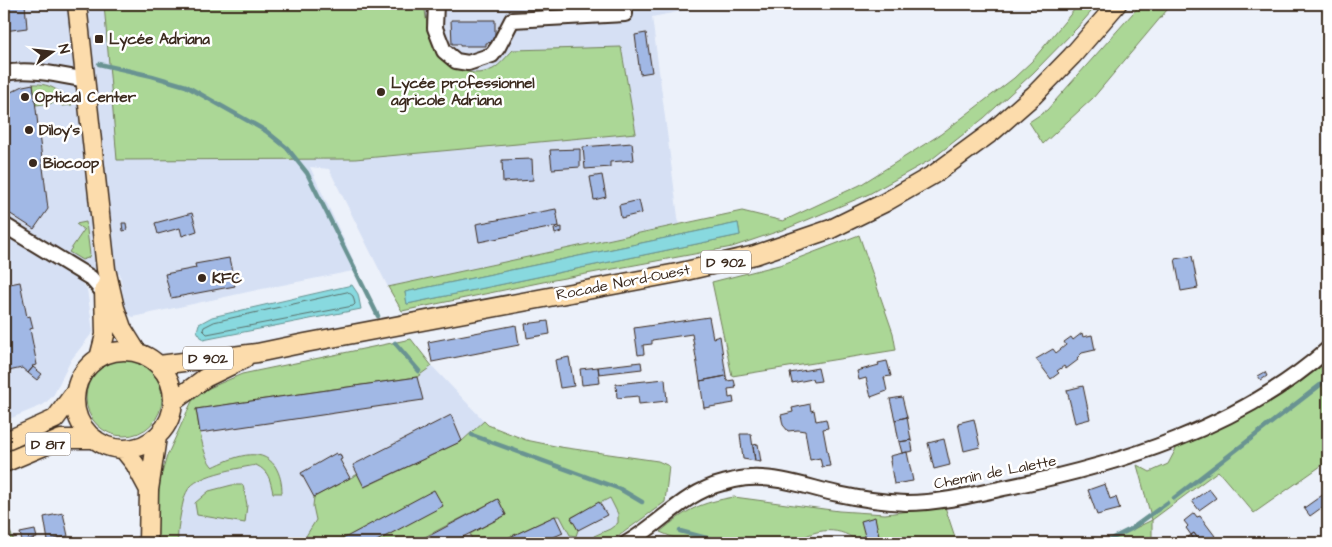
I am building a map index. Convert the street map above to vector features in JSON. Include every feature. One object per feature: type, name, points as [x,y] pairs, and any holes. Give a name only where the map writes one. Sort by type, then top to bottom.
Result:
[{"type":"main road","points":[[78,4],[106,269],[115,308],[122,328],[138,352]]},
{"type":"main road","name":"Rocade Nord-Ouest","points":[[159,365],[257,353],[677,273],[755,255],[831,229],[884,203],[936,174],[993,131],[1072,56],[1117,4]]},
{"type":"main road","points":[[99,358],[105,335],[104,293],[106,269]]},
{"type":"main road","points":[[124,350],[138,352],[149,357],[167,375],[174,401],[172,414],[166,427],[157,437],[141,446],[123,449],[108,446],[95,439],[85,430],[79,418],[75,405],[80,378],[88,366],[111,352],[124,350]]},
{"type":"main road","name":"Rocade Nord-Ouest","points":[[174,401],[205,378],[257,353]]},
{"type":"main road","name":"D 817","points":[[4,442],[54,418],[76,392]]},
{"type":"main road","points":[[148,543],[149,490],[157,437]]},
{"type":"main road","name":"D 817","points":[[4,464],[61,439],[95,439]]},
{"type":"main road","points":[[123,449],[135,464],[149,490]]},
{"type":"street","points":[[436,4],[435,28],[444,51],[456,61],[468,63],[492,55],[512,20],[625,14],[624,4]]},
{"type":"street","points":[[4,73],[12,71],[43,72],[86,80]]},
{"type":"street","points":[[4,225],[91,278],[104,293]]},
{"type":"street","name":"Chemin de Lalette","points":[[627,543],[641,536],[671,510],[698,493],[720,484],[749,478],[770,478],[869,500],[907,503],[944,500],[1076,472],[1170,443],[1241,409],[1305,370],[1328,349]]},
{"type":"shaded area","name":"Lycée professionnel agricole Adriana","points":[[4,4],[718,4],[652,17],[679,225],[388,287],[329,169],[310,167],[358,270],[133,317],[127,314],[120,274],[79,280],[87,289],[93,332],[71,360],[53,396],[43,405],[4,421]]},
{"type":"shaded area","points":[[411,339],[432,366],[488,425],[625,496],[620,535],[605,543],[158,543],[159,483],[167,456],[192,401],[207,389],[242,374]]},
{"type":"green space","points":[[104,4],[424,4],[429,33],[437,50],[457,68],[474,73],[493,69],[513,50],[621,47],[636,133],[355,159],[117,160]]},
{"type":"green space","points":[[1079,4],[1098,4],[1033,73],[984,118],[932,159],[869,194],[788,228],[732,247],[543,282],[402,311],[388,287],[742,211],[783,221],[860,185],[941,134],[1014,78],[1032,61]],"holes":[[[738,223],[740,235],[407,304],[405,292]]]},
{"type":"green space","points":[[1141,4],[1172,4],[1093,98],[1043,144],[1029,122],[1047,110]]},
{"type":"green space","points":[[33,84],[45,85],[56,89],[72,105],[62,106],[61,102],[36,105]]},
{"type":"green space","points":[[86,222],[90,255],[82,260],[69,252],[84,230],[76,224]]},
{"type":"green space","points":[[859,235],[893,333],[896,350],[732,376],[712,282],[783,264]]},
{"type":"green space","points":[[411,339],[432,366],[417,377],[196,409],[206,456],[213,467],[245,455],[262,456],[269,460],[277,469],[282,493],[273,493],[266,473],[256,465],[221,472],[203,478],[190,487],[185,496],[179,524],[178,543],[158,543],[159,483],[167,456],[192,401],[207,389],[242,374]]},
{"type":"green space","points":[[124,360],[139,363],[151,371],[159,383],[162,398],[159,413],[151,425],[139,433],[124,436],[109,433],[97,425],[89,413],[86,398],[89,383],[97,371],[109,363]]},
{"type":"green space","points":[[1328,361],[1328,461],[1254,513],[1218,471],[1152,520],[1137,465],[1150,472],[1168,464],[1178,445],[1297,385]]},
{"type":"green space","points":[[484,421],[488,425],[526,440],[560,447],[658,461],[669,466],[665,502],[620,535],[605,543],[590,543],[594,536],[618,523],[618,514],[610,498],[572,517],[578,530],[576,536],[570,535],[560,516],[555,516],[497,543],[473,543],[470,534],[506,515],[498,499],[413,543],[403,543],[398,540],[390,543],[309,543],[306,536],[316,520],[313,506],[314,497],[358,474],[365,487],[462,441]]},
{"type":"green space","points":[[232,485],[243,485],[247,505],[245,523],[197,515],[195,503],[209,491]]},
{"type":"green space","points":[[734,497],[839,511],[885,514],[945,507],[957,543],[858,543],[852,537],[837,531],[819,531],[803,538],[797,543],[696,543],[660,532],[694,508]]},
{"type":"green space","points":[[4,518],[15,543],[4,543]]},
{"type":"green space","points":[[1152,520],[1152,543],[1105,543]]},
{"type":"water","points":[[738,223],[740,235],[407,304],[405,292]]},
{"type":"water","points":[[352,285],[358,294],[361,309],[203,340],[197,331],[199,324],[212,317]]},
{"type":"building","points":[[4,4],[25,4],[27,28],[4,31]]},
{"type":"building","points":[[525,4],[544,4],[544,7],[525,7]]},
{"type":"building","points":[[451,20],[495,20],[495,42],[486,43],[486,46],[460,46],[460,44],[452,44]]},
{"type":"building","points":[[4,31],[7,45],[4,46]]},
{"type":"building","points":[[646,33],[652,72],[640,74],[635,35]]},
{"type":"building","points":[[33,84],[48,209],[34,229],[9,213],[4,164],[4,98],[7,94],[23,86]]},
{"type":"building","points":[[632,143],[634,160],[610,162],[610,167],[585,169],[583,147]]},
{"type":"building","points":[[580,149],[580,167],[552,169],[550,150]]},
{"type":"building","points":[[532,159],[533,180],[503,182],[502,160]]},
{"type":"building","points":[[79,162],[80,167],[70,168],[69,163]]},
{"type":"building","points":[[602,175],[606,197],[594,200],[590,177]]},
{"type":"building","points":[[639,200],[642,213],[621,218],[619,205]]},
{"type":"building","points":[[556,209],[559,226],[479,242],[476,224]]},
{"type":"building","points":[[192,213],[197,231],[182,236],[180,228],[158,234],[155,223]]},
{"type":"building","points":[[122,223],[126,223],[127,230],[123,231]]},
{"type":"building","points":[[562,227],[562,232],[555,234],[554,229]]},
{"type":"building","points":[[1192,256],[1198,288],[1181,291],[1175,259]]},
{"type":"building","name":"KFC","points":[[229,258],[232,272],[237,271],[239,281],[234,283],[235,286],[171,298],[165,274],[196,268],[195,264]]},
{"type":"building","points":[[4,281],[5,285],[20,282],[27,317],[30,316],[33,328],[30,329],[37,365],[32,366],[28,373],[22,368],[4,372]]},
{"type":"building","points":[[709,317],[713,338],[720,336],[726,376],[700,381],[692,334],[652,340],[652,344],[643,345],[644,354],[638,355],[634,328]]},
{"type":"building","points":[[548,321],[550,334],[527,338],[525,324]]},
{"type":"building","points":[[516,325],[519,345],[432,362],[428,342]]},
{"type":"building","points":[[1082,333],[1083,337],[1092,335],[1095,350],[1082,353],[1077,358],[1078,360],[1066,369],[1064,366],[1051,379],[1036,359],[1053,349],[1056,353],[1066,345],[1064,342],[1071,337],[1073,340]]},
{"type":"building","points":[[569,357],[574,386],[560,388],[555,360]]},
{"type":"building","points":[[887,361],[891,376],[884,377],[887,391],[871,397],[866,378],[859,380],[857,371]]},
{"type":"building","points":[[641,362],[642,369],[599,374],[598,367]]},
{"type":"building","points":[[33,367],[42,374],[37,380],[28,373]]},
{"type":"building","points":[[598,367],[600,383],[582,385],[580,369]]},
{"type":"building","points":[[818,368],[821,381],[813,382],[812,379],[792,383],[790,373]]},
{"type":"building","points":[[1265,372],[1267,376],[1261,380],[1258,376]]},
{"type":"building","points":[[726,376],[727,381],[734,380],[736,388],[728,389],[729,398],[733,397],[734,403],[704,408],[700,381]]},
{"type":"building","points":[[417,377],[423,400],[200,433],[196,409]]},
{"type":"building","points":[[665,379],[667,401],[639,404],[638,396],[617,398],[616,384]]},
{"type":"building","points":[[1083,386],[1090,419],[1075,423],[1067,390]]},
{"type":"building","points":[[902,397],[907,417],[895,420],[890,399]]},
{"type":"building","points":[[810,404],[811,411],[814,410],[816,421],[826,419],[828,428],[823,429],[830,466],[822,467],[820,458],[810,460],[805,431],[788,431],[783,425],[781,415],[793,412],[792,408]]},
{"type":"building","points":[[451,415],[462,441],[364,487],[353,465]]},
{"type":"building","points":[[907,417],[911,440],[899,442],[895,420]]},
{"type":"building","points":[[974,419],[980,447],[964,451],[958,423]]},
{"type":"building","points":[[740,434],[751,434],[755,461],[743,459]]},
{"type":"building","points":[[944,439],[950,465],[934,469],[928,443]]},
{"type":"building","points":[[911,440],[913,451],[902,453],[899,442]]},
{"type":"building","points":[[758,444],[761,462],[755,461],[753,445]]},
{"type":"building","points":[[907,452],[913,481],[894,484],[890,456]]},
{"type":"building","points":[[336,453],[337,455],[340,454],[342,459],[340,460],[350,478],[314,497],[301,473]]},
{"type":"building","points":[[1105,484],[1110,499],[1116,497],[1120,509],[1097,515],[1088,490]]},
{"type":"building","points":[[1209,489],[1216,498],[1199,510],[1192,501]]},
{"type":"building","points":[[434,490],[443,506],[373,543],[337,542]]},
{"type":"building","points":[[1328,491],[1328,503],[1310,516],[1304,508]]},
{"type":"building","points":[[498,499],[506,515],[451,543],[416,543]]},
{"type":"building","points":[[599,502],[607,515],[578,530],[571,518]]},
{"type":"building","points":[[63,513],[68,536],[48,541],[44,517]]},
{"type":"building","points":[[1194,513],[1197,517],[1200,516],[1215,536],[1205,543],[1201,543],[1194,533],[1191,535],[1186,528],[1188,526],[1184,521]]},
{"type":"building","points":[[555,516],[563,533],[540,543],[497,543]]},
{"type":"building","points":[[875,517],[879,536],[866,540],[861,521]]},
{"type":"building","points":[[35,530],[37,538],[22,541],[20,533]]},
{"type":"building","points":[[1194,533],[1201,543],[1197,543],[1191,535]]},
{"type":"building","points":[[1191,535],[1197,543],[1191,543],[1187,538]]},
{"type":"waterway","points":[[99,64],[186,86],[266,131],[287,148],[307,173],[378,316]]},
{"type":"waterway","points":[[395,343],[419,371]]},
{"type":"waterway","points":[[1174,498],[1328,379]]},
{"type":"waterway","points":[[472,435],[620,489],[642,502]]},
{"type":"waterway","points":[[1103,543],[1131,529],[1167,503]]},
{"type":"waterway","points":[[680,531],[725,543]]},
{"type":"place","name":"Lycée Adriana","points":[[99,39]]},
{"type":"place","name":"Lycée professionnel agricole Adriana","points":[[381,92]]},
{"type":"place","name":"Optical Center","points":[[25,97]]},
{"type":"place","name":"Diloy's","points":[[29,130]]},
{"type":"place","name":"Biocoop","points":[[33,163]]},
{"type":"place","name":"KFC","points":[[202,278]]}]
